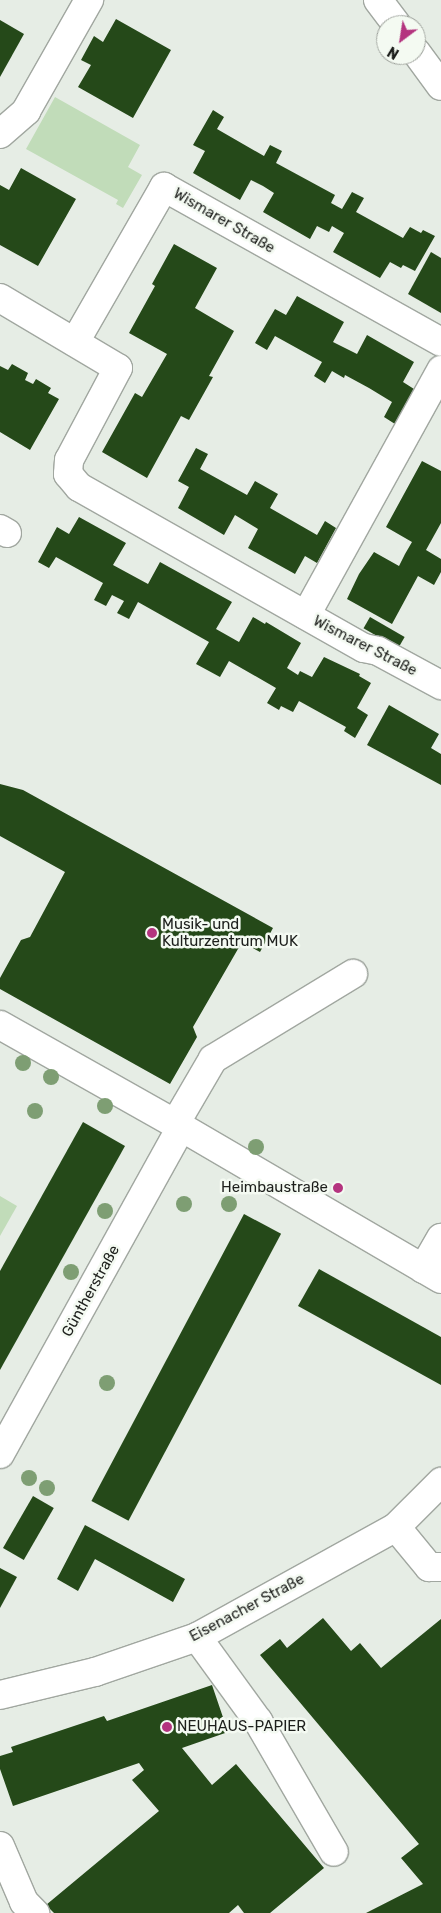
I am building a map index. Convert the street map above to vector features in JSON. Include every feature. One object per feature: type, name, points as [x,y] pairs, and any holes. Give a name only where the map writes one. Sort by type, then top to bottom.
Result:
[{"type":"street","points":[[0,134],[26,112],[89,0]]},
{"type":"street","points":[[378,0],[389,15]]},
{"type":"street","points":[[426,65],[441,86]]},
{"type":"street","name":"Wismarer Straße","points":[[75,342],[164,187],[441,342]]},
{"type":"street","name":"Wismarer Straße","points":[[0,298],[118,368],[69,460],[68,474],[79,487],[364,648],[378,651],[433,681]]},
{"type":"street","name":"Wismarer Straße","points":[[306,615],[441,370]]},
{"type":"street","name":"Güntherstraße","points":[[0,1454],[213,1059],[353,974]]},
{"type":"street","points":[[2,1030],[178,1125],[432,1274],[441,1238]]},
{"type":"street","name":"Eisenacher Straße","points":[[0,1695],[95,1672],[197,1638],[396,1527],[441,1482]]},
{"type":"street","points":[[396,1527],[429,1567],[441,1567]]},
{"type":"street","points":[[197,1638],[258,1721],[334,1852]]},
{"type":"street","points":[[0,1846],[24,1902],[35,1913]]},
{"type":"green space","points":[[55,97],[140,145],[128,167],[142,175],[123,208],[116,204],[118,200],[26,149]]},
{"type":"green space","points":[[0,1196],[17,1206],[0,1236]]},
{"type":"building","points":[[116,19],[171,50],[133,118],[78,87],[91,65],[81,60],[94,36],[103,42]]},
{"type":"building","points":[[0,20],[24,34],[0,77]]},
{"type":"building","points":[[213,110],[224,117],[217,129],[264,156],[270,145],[282,151],[276,163],[335,195],[331,203],[342,209],[352,192],[364,198],[356,212],[403,238],[410,227],[421,233],[423,230],[435,236],[415,271],[403,265],[401,268],[390,262],[380,278],[333,252],[344,233],[332,226],[329,232],[317,226],[310,239],[263,212],[274,193],[263,186],[251,180],[240,200],[193,173],[205,151],[193,145]]},
{"type":"building","points":[[21,168],[76,199],[38,266],[0,245],[0,185],[9,190]]},
{"type":"building","points":[[174,244],[217,268],[195,308],[234,331],[209,376],[213,377],[189,420],[181,416],[147,478],[102,452],[135,393],[142,397],[167,354],[129,333],[155,286],[152,284]]},
{"type":"building","points":[[431,252],[441,258],[441,313],[408,294]]},
{"type":"building","points":[[297,296],[344,322],[333,342],[357,354],[367,335],[414,362],[403,382],[414,389],[395,424],[384,417],[392,402],[369,388],[345,375],[344,378],[332,371],[325,383],[314,376],[322,362],[275,336],[267,350],[255,343],[275,309],[286,315]]},
{"type":"building","points":[[12,364],[28,373],[25,380],[33,384],[36,379],[51,388],[48,393],[59,399],[30,450],[0,432],[0,366],[8,370]]},
{"type":"building","points":[[196,448],[208,454],[200,469],[247,495],[255,481],[278,494],[270,508],[317,535],[325,521],[336,528],[317,563],[305,556],[295,574],[248,548],[258,529],[235,515],[224,535],[178,508],[189,487],[178,481]]},
{"type":"building","points":[[422,461],[441,471],[441,523],[426,550],[441,559],[441,572],[434,585],[418,576],[392,624],[347,599],[359,574],[374,552],[399,566],[412,542],[386,527]]},
{"type":"building","points":[[79,517],[126,543],[113,565],[148,584],[160,562],[232,602],[216,629],[239,642],[253,617],[265,624],[266,622],[301,643],[287,668],[298,675],[300,671],[312,677],[324,657],[360,674],[359,676],[371,683],[357,708],[368,715],[355,738],[344,731],[346,727],[299,701],[293,712],[281,706],[279,710],[267,703],[276,688],[229,661],[220,677],[196,664],[209,642],[138,602],[129,619],[117,613],[124,601],[112,595],[106,606],[94,600],[103,583],[56,557],[49,568],[38,562],[57,527],[69,534]]},
{"type":"building","points":[[370,617],[405,637],[398,648],[364,628]]},
{"type":"building","points":[[389,705],[439,734],[431,748],[441,754],[441,785],[367,745]]},
{"type":"building","name":"Musik- und Kulturzentrum MUK","points":[[0,784],[23,790],[273,928],[260,952],[242,942],[193,1027],[197,1037],[170,1084],[0,989],[0,978],[21,940],[30,937],[65,872],[0,836]]},
{"type":"building","points":[[83,1122],[125,1146],[0,1370],[0,1271]]},
{"type":"building","points":[[244,1214],[281,1234],[129,1521],[91,1501]]},
{"type":"building","points":[[319,1269],[441,1337],[441,1385],[298,1306]]},
{"type":"building","points":[[33,1496],[54,1508],[24,1560],[3,1548]]},
{"type":"building","points":[[85,1525],[185,1579],[173,1602],[95,1559],[78,1591],[57,1579]]},
{"type":"building","points":[[0,1568],[17,1577],[0,1608]]},
{"type":"building","points":[[323,1618],[351,1651],[360,1643],[381,1668],[441,1619],[441,1913],[366,1913],[423,1884],[401,1858],[419,1844],[260,1655],[280,1639],[287,1648]]},
{"type":"building","points":[[212,1685],[228,1732],[182,1748],[212,1785],[236,1764],[324,1868],[270,1913],[244,1913],[238,1905],[229,1913],[54,1913],[46,1905],[159,1811],[132,1780],[144,1770],[139,1763],[13,1806],[0,1769],[0,1756],[13,1752],[11,1747],[104,1716],[107,1721]]},
{"type":"place","name":"Musik- und Kulturzentrum MUK","points":[[152,933]]},
{"type":"place","name":"Heimbaustraße","points":[[338,1188]]},
{"type":"place","name":"NEUHAUS-PAPIER","points":[[167,1727]]}]
